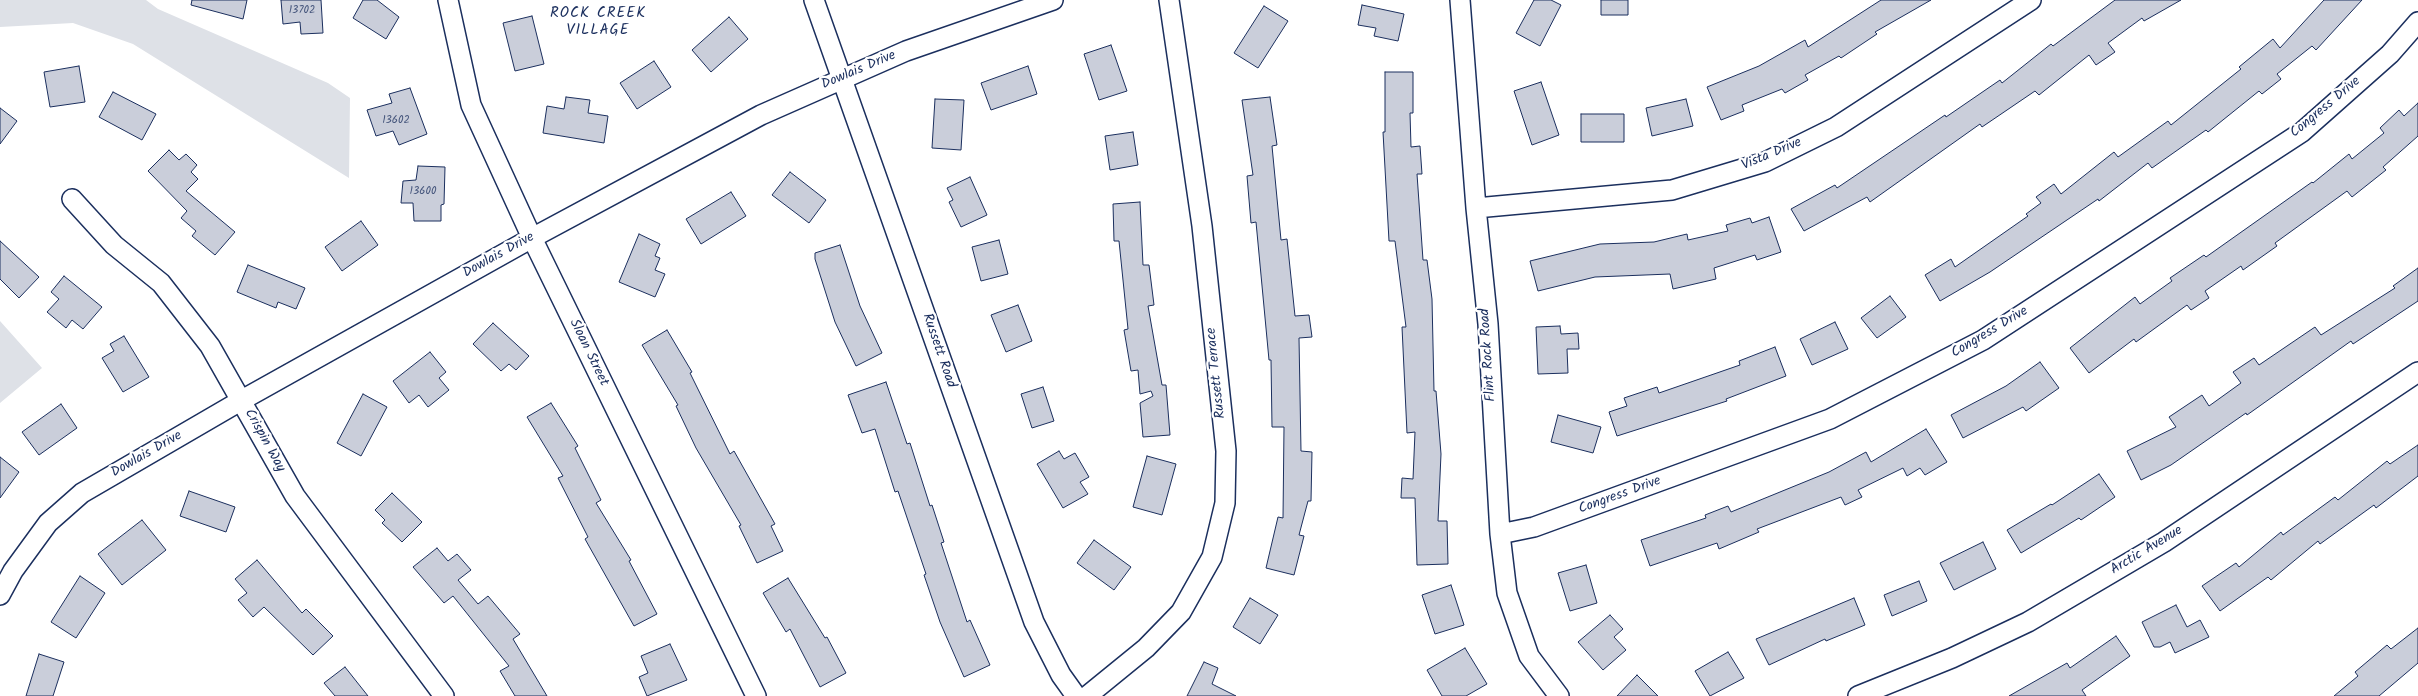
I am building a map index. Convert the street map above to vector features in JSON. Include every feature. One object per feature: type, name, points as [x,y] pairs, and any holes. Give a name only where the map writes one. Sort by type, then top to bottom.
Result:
[{"type":"street","name":"Sloan Street","points":[[448,0],[471,105],[532,238],[756,696]]},
{"type":"street","name":"Russett Road","points":[[814,0],[1034,622],[1061,675],[1076,696]]},
{"type":"street","name":"Dowlais Drive","points":[[0,595],[13,571],[48,524],[82,493],[242,400],[532,238],[761,115],[842,77],[906,51],[1053,0]]},
{"type":"street","name":"Russett Terrace","points":[[1087,696],[1146,648],[1181,612],[1212,557],[1225,502],[1226,451],[1202,226],[1169,0]]},
{"type":"street","name":"Flint Rock Road","points":[[1460,0],[1476,208],[1488,324],[1500,534],[1506,593],[1529,656],[1560,696]]},
{"type":"street","name":"Vista Drive","points":[[1476,208],[1672,190],[1765,162],[1836,127],[2031,0]]},
{"type":"street","name":"Congress Drive","points":[[1500,534],[1534,527],[1830,419],[1983,340],[2302,132],[2390,54],[2418,22]]},
{"type":"street","name":"Crispin Way","points":[[72,199],[114,244],[161,282],[210,346],[295,496],[444,696]]},
{"type":"street","name":"Arctic Avenue","points":[[1867,694],[1952,658],[2028,622],[2164,542],[2418,372]]},
{"type":"shaded area","points":[[0,0],[146,0],[158,9],[328,83],[350,98],[349,178],[133,44],[73,23],[0,27]]},
{"type":"shaded area","points":[[0,321],[42,368],[0,403]]},
{"type":"building","points":[[192,0],[247,0],[243,19],[191,5]]},
{"type":"building","points":[[281,0],[321,0],[323,33],[301,34],[300,22],[283,24]]},
{"type":"building","points":[[363,0],[377,0],[399,17],[386,39],[353,18]]},
{"type":"building","points":[[1534,0],[1551,0],[1561,5],[1540,46],[1516,33]]},
{"type":"building","points":[[1601,0],[1628,0],[1628,15],[1601,15]]},
{"type":"building","points":[[1881,0],[1931,0],[1875,32],[1877,34],[1841,58],[1839,56],[1805,75],[1808,80],[1785,93],[1782,89],[1742,105],[1744,111],[1721,120],[1707,87],[1759,66],[1805,40],[1808,47]]},
{"type":"building","points":[[2115,0],[2181,0],[2144,21],[2142,18],[2108,43],[2115,52],[2096,65],[2089,55],[2039,95],[2035,91],[1982,127],[1980,124],[1870,202],[1867,197],[1804,231],[1791,209],[1835,185],[1837,188],[2000,80],[2002,83],[2051,44],[2053,46]]},
{"type":"building","points":[[2324,0],[2362,0],[2316,50],[2312,46],[2277,74],[2281,79],[2262,94],[2259,91],[2208,132],[2206,130],[2152,168],[2148,163],[2099,201],[2098,199],[1990,272],[1940,301],[1925,275],[1951,259],[1955,267],[2028,216],[2026,214],[2041,203],[2036,197],[2054,184],[2061,194],[2114,152],[2118,157],[2168,121],[2171,125],[2241,69],[2239,67],[2273,39],[2280,48]]},
{"type":"building","points":[[1362,5],[1404,14],[1398,41],[1374,36],[1376,28],[1358,25]]},
{"type":"building","points":[[1264,6],[1288,21],[1258,68],[1234,53]]},
{"type":"building","points":[[532,16],[544,64],[515,71],[503,23]]},
{"type":"building","points":[[729,17],[748,39],[711,72],[692,50]]},
{"type":"building","points":[[1111,45],[1127,91],[1099,100],[1084,54]]},
{"type":"building","points":[[654,61],[671,87],[637,109],[620,83]]},
{"type":"building","points":[[79,66],[85,102],[50,107],[44,72]]},
{"type":"building","points":[[1028,66],[1037,94],[991,110],[981,83]]},
{"type":"building","points":[[1385,72],[1413,72],[1413,113],[1410,113],[1411,147],[1420,146],[1422,174],[1417,174],[1423,260],[1427,260],[1432,299],[1434,391],[1436,391],[1441,454],[1438,521],[1447,521],[1448,564],[1417,565],[1415,498],[1401,498],[1402,478],[1413,479],[1415,432],[1407,433],[1402,327],[1406,327],[1395,241],[1389,241],[1383,132],[1385,132]]},
{"type":"building","points":[[1541,82],[1559,135],[1532,145],[1514,91]]},
{"type":"building","points":[[410,88],[427,134],[399,145],[393,131],[376,136],[367,110],[392,103],[389,94]]},
{"type":"building","points":[[113,92],[156,114],[142,140],[99,117]]},
{"type":"building","points":[[566,97],[590,100],[588,113],[608,116],[604,143],[543,133],[547,106],[564,109]]},
{"type":"building","points":[[1270,97],[1277,145],[1272,146],[1281,240],[1287,239],[1295,316],[1309,315],[1312,337],[1299,338],[1301,451],[1312,452],[1311,501],[1308,501],[1299,535],[1304,536],[1294,575],[1266,568],[1278,517],[1283,518],[1284,427],[1272,427],[1271,360],[1269,360],[1256,222],[1251,223],[1247,176],[1253,175],[1242,100]]},
{"type":"building","points":[[935,99],[964,100],[961,150],[932,148]]},
{"type":"building","points":[[1686,99],[1693,126],[1652,136],[1646,108]]},
{"type":"building","points":[[2418,103],[2418,136],[2383,167],[2386,170],[2352,197],[2347,191],[2275,243],[2277,246],[2243,270],[2241,266],[2205,291],[2209,298],[2191,310],[2187,305],[2136,342],[2134,339],[2089,373],[2070,348],[2135,297],[2140,304],[2172,281],[2170,278],[2204,255],[2206,257],[2313,183],[2349,154],[2352,159],[2384,133],[2380,128],[2399,110],[2404,116]]},
{"type":"building","points":[[0,108],[17,121],[0,144]]},
{"type":"building","points":[[1581,114],[1624,114],[1624,142],[1581,142]]},
{"type":"building","points":[[1133,132],[1138,165],[1110,170],[1105,136]]},
{"type":"building","points":[[169,150],[179,160],[186,154],[197,165],[191,172],[198,179],[186,191],[235,232],[215,255],[192,236],[196,231],[181,218],[187,211],[148,171]]},
{"type":"building","points":[[418,166],[445,167],[444,204],[441,205],[441,221],[414,221],[413,203],[401,203],[403,181],[416,180]]},
{"type":"building","points":[[790,172],[826,200],[809,223],[772,195]]},
{"type":"building","points":[[970,177],[987,215],[961,227],[949,202],[953,200],[947,188]]},
{"type":"building","points":[[731,192],[746,216],[701,244],[686,219]]},
{"type":"building","points":[[1140,202],[1143,265],[1149,265],[1154,305],[1148,306],[1162,385],[1166,385],[1170,435],[1143,437],[1140,403],[1153,396],[1151,391],[1140,394],[1138,370],[1131,371],[1124,330],[1128,329],[1119,241],[1114,241],[1113,204]]},
{"type":"building","points":[[1769,217],[1781,252],[1757,260],[1755,255],[1714,268],[1716,279],[1673,289],[1670,274],[1595,277],[1538,291],[1530,261],[1600,244],[1654,242],[1687,234],[1688,240],[1728,231],[1726,225],[1750,218],[1752,223]]},
{"type":"building","points":[[361,221],[378,245],[342,271],[325,247]]},
{"type":"building","points":[[639,234],[660,244],[655,256],[660,258],[655,270],[665,274],[655,297],[619,282]]},
{"type":"building","points":[[999,240],[1008,274],[981,281],[972,247]]},
{"type":"building","points":[[0,241],[39,277],[19,298],[0,279]]},
{"type":"building","points":[[840,245],[860,306],[882,353],[856,366],[835,322],[815,259],[815,253]]},
{"type":"building","points":[[248,265],[305,288],[296,309],[278,302],[276,308],[237,292]]},
{"type":"building","points":[[2418,268],[2418,301],[2353,344],[2351,341],[2247,415],[2246,413],[2171,465],[2141,480],[2127,451],[2176,427],[2169,417],[2202,395],[2209,406],[2241,383],[2233,372],[2254,358],[2259,365],[2315,327],[2321,335],[2395,288],[2393,286]]},
{"type":"building","points":[[64,276],[102,307],[83,329],[72,320],[66,328],[47,312],[59,299],[51,292]]},
{"type":"building","points":[[1890,296],[1906,317],[1877,338],[1861,318]]},
{"type":"building","points":[[1018,305],[1032,341],[1006,352],[991,315]]},
{"type":"building","points":[[1835,322],[1848,349],[1812,365],[1800,339]]},
{"type":"building","points":[[493,323],[529,356],[516,370],[509,364],[501,371],[473,344]]},
{"type":"building","points":[[1560,326],[1561,334],[1578,333],[1579,349],[1567,349],[1568,373],[1538,374],[1536,327]]},
{"type":"building","points":[[667,330],[692,372],[690,373],[730,454],[734,451],[775,524],[771,526],[783,551],[757,563],[739,526],[741,525],[696,448],[676,406],[678,405],[642,345]]},
{"type":"building","points":[[124,336],[149,377],[123,392],[102,358],[114,351],[110,344]]},
{"type":"building","points":[[1775,347],[1786,376],[1726,399],[1727,401],[1617,436],[1609,412],[1627,406],[1624,398],[1657,387],[1659,393],[1740,365],[1739,361]]},
{"type":"building","points":[[430,352],[446,372],[439,378],[449,390],[428,407],[419,395],[409,403],[393,381]]},
{"type":"building","points":[[2040,362],[2059,388],[2026,411],[2023,407],[1963,438],[1951,415],[2006,386]]},
{"type":"building","points":[[886,382],[907,444],[910,443],[930,506],[932,505],[944,542],[941,543],[967,622],[970,620],[990,665],[964,677],[940,622],[924,575],[926,574],[898,491],[895,492],[875,429],[862,433],[848,395]]},
{"type":"building","points":[[1043,387],[1054,421],[1032,428],[1021,394]]},
{"type":"building","points":[[363,394],[387,407],[361,456],[337,443]]},
{"type":"building","points":[[551,403],[578,446],[575,448],[601,500],[596,503],[631,560],[629,561],[657,614],[634,626],[585,539],[588,537],[558,478],[563,476],[527,417]]},
{"type":"building","points":[[61,404],[77,428],[39,455],[22,432]]},
{"type":"building","points":[[1558,415],[1601,427],[1593,453],[1551,442]]},
{"type":"building","points":[[1926,429],[1947,462],[1925,475],[1920,468],[1907,476],[1903,468],[1858,490],[1862,497],[1845,505],[1841,497],[1757,529],[1759,532],[1719,549],[1717,543],[1650,566],[1641,540],[1706,518],[1705,515],[1728,506],[1731,512],[1829,472],[1866,452],[1871,462]]},
{"type":"building","points":[[2418,445],[2418,476],[2376,508],[2374,505],[2320,544],[2318,541],[2271,580],[2268,577],[2220,611],[2202,586],[2236,563],[2239,567],[2281,532],[2283,535],[2335,497],[2338,500],[2387,461],[2390,464]]},
{"type":"building","points":[[1059,451],[1064,459],[1075,453],[1089,477],[1080,482],[1088,494],[1063,508],[1037,464]]},
{"type":"building","points":[[1147,456],[1176,464],[1162,515],[1133,507]]},
{"type":"building","points":[[0,457],[19,472],[0,498]]},
{"type":"building","points":[[2099,474],[2115,497],[2081,520],[2079,518],[2021,553],[2007,530],[2052,505]]},
{"type":"building","points":[[189,491],[235,507],[226,532],[180,516]]},
{"type":"building","points":[[392,493],[422,522],[402,542],[382,523],[385,520],[375,510]]},
{"type":"building","points":[[142,520],[166,550],[122,585],[98,554]]},
{"type":"building","points":[[1094,540],[1131,567],[1114,590],[1077,563]]},
{"type":"building","points":[[1983,542],[1996,569],[1954,590],[1940,563]]},
{"type":"building","points":[[437,548],[448,561],[457,554],[471,570],[458,580],[478,604],[488,596],[520,634],[513,639],[547,696],[515,696],[500,671],[509,666],[453,596],[444,603],[413,567]]},
{"type":"building","points":[[257,560],[302,613],[306,609],[333,636],[313,655],[264,607],[253,617],[238,600],[247,593],[235,579]]},
{"type":"building","points":[[1586,565],[1597,603],[1570,611],[1558,573]]},
{"type":"building","points":[[80,576],[105,593],[76,638],[51,622]]},
{"type":"building","points":[[788,578],[825,638],[827,637],[846,673],[820,687],[790,629],[786,632],[763,593]]},
{"type":"building","points":[[1919,581],[1927,601],[1892,616],[1884,595]]},
{"type":"building","points":[[1451,585],[1464,625],[1435,634],[1422,595]]},
{"type":"building","points":[[1250,598],[1278,615],[1260,644],[1233,627]]},
{"type":"building","points":[[1854,598],[1865,625],[1826,641],[1825,639],[1769,665],[1756,639]]},
{"type":"building","points":[[2176,605],[2187,627],[2200,620],[2209,637],[2175,653],[2170,642],[2160,647],[2154,647],[2142,622]]},
{"type":"building","points":[[1610,615],[1623,629],[1614,637],[1626,650],[1603,670],[1578,642]]},
{"type":"building","points":[[2418,628],[2418,663],[2379,696],[2334,696],[2358,676],[2355,672],[2387,645],[2391,649]]},
{"type":"building","points":[[2116,636],[2130,656],[2082,690],[2086,696],[2009,696],[2067,663],[2070,668]]},
{"type":"building","points":[[670,644],[687,680],[647,696],[639,677],[648,673],[641,656]]},
{"type":"building","points":[[1465,648],[1487,684],[1466,696],[1442,696],[1427,670]]},
{"type":"building","points":[[1728,652],[1744,678],[1710,696],[1695,671]]},
{"type":"building","points":[[39,654],[64,662],[53,696],[26,696]]},
{"type":"building","points":[[1204,662],[1218,668],[1212,684],[1236,696],[1187,696]]},
{"type":"building","points":[[345,667],[368,696],[335,696],[324,683]]},
{"type":"building","points":[[1637,675],[1658,696],[1617,696]]},
{"type":"district","name":"ROCK CREEK VILLAGE","points":[[598,22]]}]
